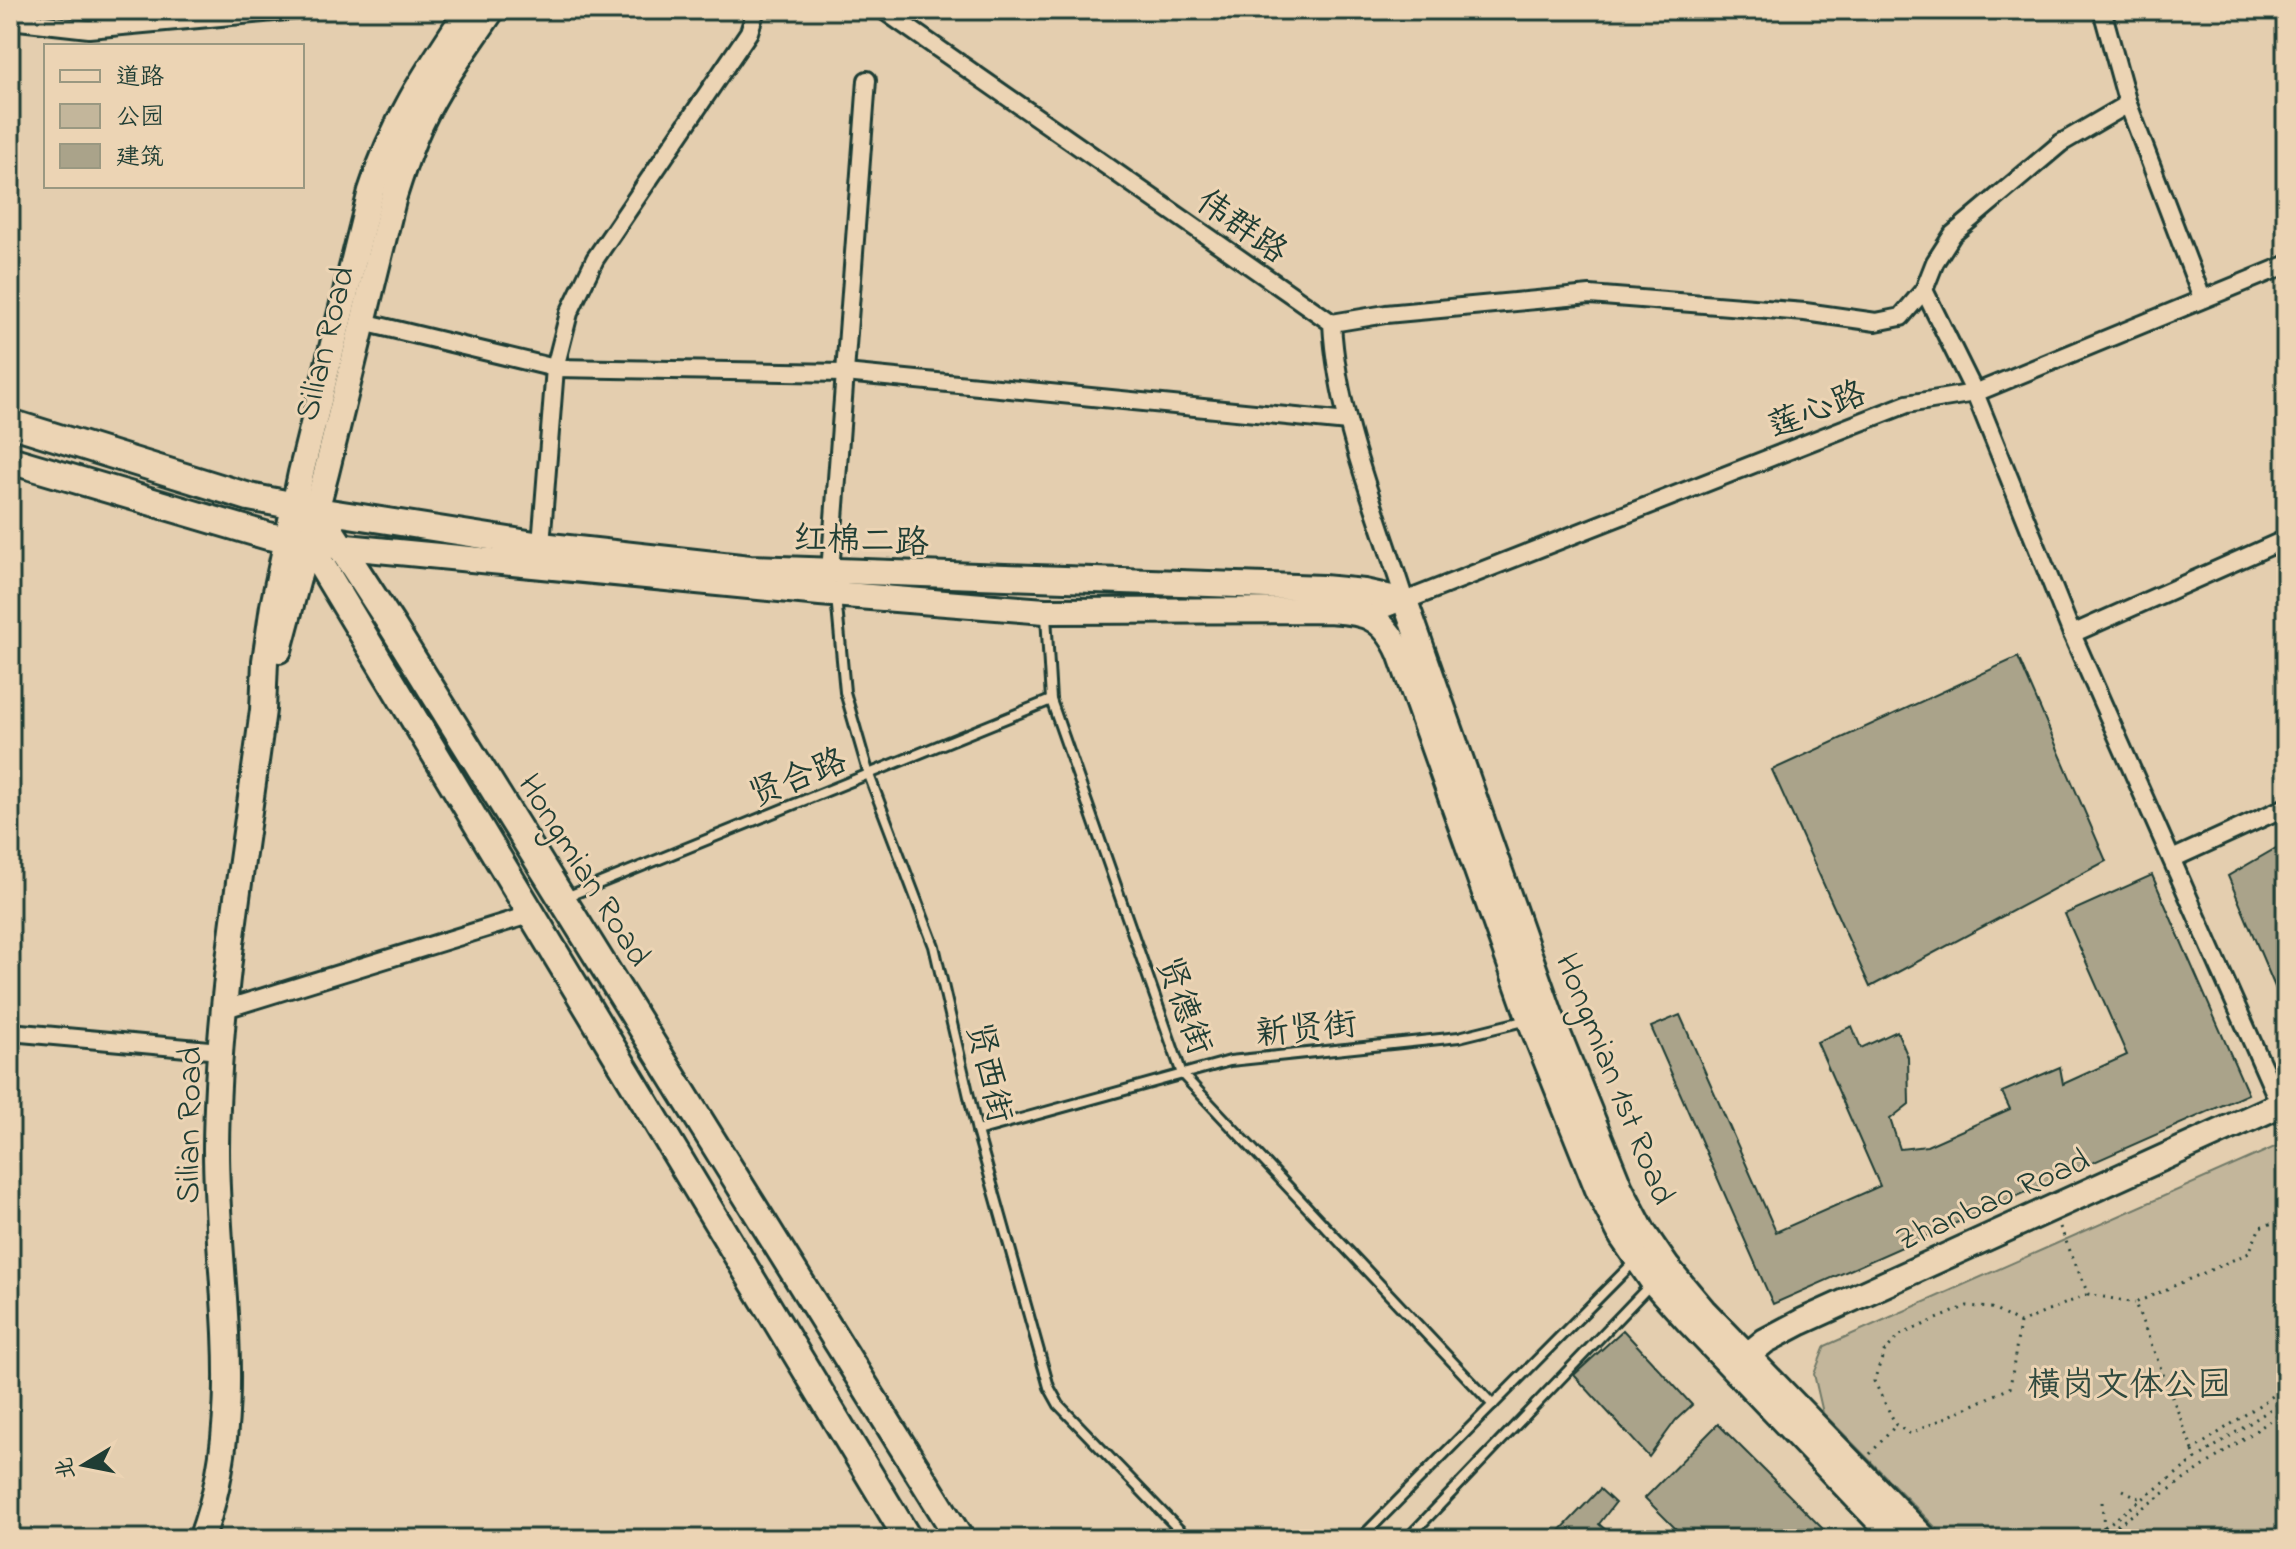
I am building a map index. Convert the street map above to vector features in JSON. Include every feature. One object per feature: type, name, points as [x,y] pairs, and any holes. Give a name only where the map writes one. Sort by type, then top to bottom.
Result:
[{"type":"main road","name":"Silian Road","points":[[201,1539],[220,1471],[227,1430],[228,1386],[216,1151],[220,1051],[263,710],[371,191],[383,154],[417,85],[468,10]]},
{"type":"main road","name":"Silian Road","points":[[306,508],[363,322],[406,158],[422,120],[441,87],[492,10]]},
{"type":"main road","points":[[10,423],[249,497],[306,508]]},
{"type":"main road","points":[[10,460],[298,542]]},
{"type":"main road","name":"红棉二路","points":[[306,508],[541,545],[750,568],[833,583],[1045,611],[1338,611],[1369,615]]},
{"type":"main road","name":"Hongmian Road","points":[[306,508],[339,547],[391,624],[960,1539]]},
{"type":"main road","name":"红棉二路","points":[[298,542],[833,583],[1323,588],[1364,592],[1405,601]]},
{"type":"main road","name":"Hongmian Road","points":[[298,542],[532,914],[908,1539]]},
{"type":"main road","name":"Hongmian 1st Road","points":[[1405,601],[1599,1192],[1622,1237],[1653,1282],[1857,1469],[1925,1539]]},
{"type":"main road","name":"Hongmian 1st Road","points":[[1369,615],[1383,625],[1400,653],[1540,1017],[1643,1232],[1740,1362],[1896,1539]]},
{"type":"main road","name":"Zhanbao Road","points":[[1740,1362],[1801,1322],[2283,1104]]},
{"type":"street","points":[[10,20],[89,29],[298,10]]},
{"type":"street","points":[[541,545],[555,368],[569,313],[595,259],[749,32],[756,10]]},
{"type":"street","name":"伟群路","points":[[883,10],[1332,323]]},
{"type":"street","points":[[2102,10],[2128,104],[2202,298]]},
{"type":"street","points":[[833,583],[867,80]]},
{"type":"street","points":[[1405,601],[1348,422],[1334,360],[1332,323],[1386,314],[1590,295],[1805,312],[1876,322],[1901,317],[1924,290],[1935,262],[1953,234],[2061,143],[2128,104]]},
{"type":"street","name":"莲心路","points":[[1369,615],[1907,404],[1975,393],[2286,265]]},
{"type":"street","points":[[1924,290],[1975,393],[2072,634],[2283,1104]]},
{"type":"street","points":[[363,322],[555,368],[845,373],[1348,422]]},
{"type":"street","points":[[2072,634],[2286,539]]},
{"type":"street","points":[[2172,859],[2286,807]]},
{"type":"street","points":[[225,1009],[532,914]]},
{"type":"street","points":[[10,1032],[220,1051]]},
{"type":"lane","name":"贤西街","points":[[833,583],[845,692],[869,775],[934,946],[977,1131],[1049,1387],[1059,1405],[1188,1539]]},
{"type":"lane","name":"贤德街","points":[[1045,611],[1051,700],[1182,1074],[1493,1405]]},
{"type":"lane","name":"贤合路","points":[[562,898],[1051,700]]},
{"type":"lane","name":"新贤街","points":[[977,1131],[1230,1061],[1459,1037],[1540,1017]]},
{"type":"lane","points":[[1360,1539],[1637,1259]]},
{"type":"lane","points":[[1407,1539],[1653,1282]]},
{"type":"path","points":[[2052,1208],[2088,1294]]},
{"type":"path","points":[[2020,1323],[2088,1294],[2135,1303],[2249,1253],[2260,1227],[2286,1219]]},
{"type":"path","points":[[2135,1303],[2196,1459]]},
{"type":"path","points":[[1967,1306],[1991,1308],[2020,1323],[2010,1388],[1910,1434],[1896,1425],[1874,1381],[1884,1352],[1900,1335],[1967,1306]]},
{"type":"path","points":[[2193,1450],[2286,1387]]},
{"type":"path","points":[[2096,1539],[2104,1528],[2196,1459],[2286,1399]]},
{"type":"path","points":[[2096,1539],[2286,1410]]},
{"type":"path","points":[[1857,1469],[1896,1425]]},
{"type":"path","points":[[2123,1490],[2143,1500]]},
{"type":"path","points":[[2102,1502],[2104,1528]]},
{"type":"green space","name":"横岗文体公园","points":[[2286,1142],[2286,1539],[1947,1539],[1823,1413],[1814,1374],[1825,1346]]},
{"type":"building","points":[[2018,657],[2106,861],[1870,987],[1772,770]]},
{"type":"building","points":[[2278,847],[2286,869],[2286,1013],[2228,876]]},
{"type":"building","points":[[2152,875],[2248,1094],[1773,1304],[1651,1027],[1680,1015],[1776,1232],[1880,1186],[1817,1042],[1852,1026],[1861,1048],[1897,1031],[1908,1057],[1909,1104],[1890,1119],[1900,1149],[1927,1146],[2010,1109],[2002,1092],[2060,1067],[2063,1084],[2127,1055],[2065,914]]},
{"type":"building","points":[[1623,1330],[1692,1405],[1676,1420],[1649,1457],[1574,1375]]},
{"type":"building","points":[[1718,1424],[1833,1539],[1686,1539],[1645,1498]]},
{"type":"building","points":[[1600,1489],[1615,1503],[1599,1524],[1616,1539],[1552,1539]]}]
